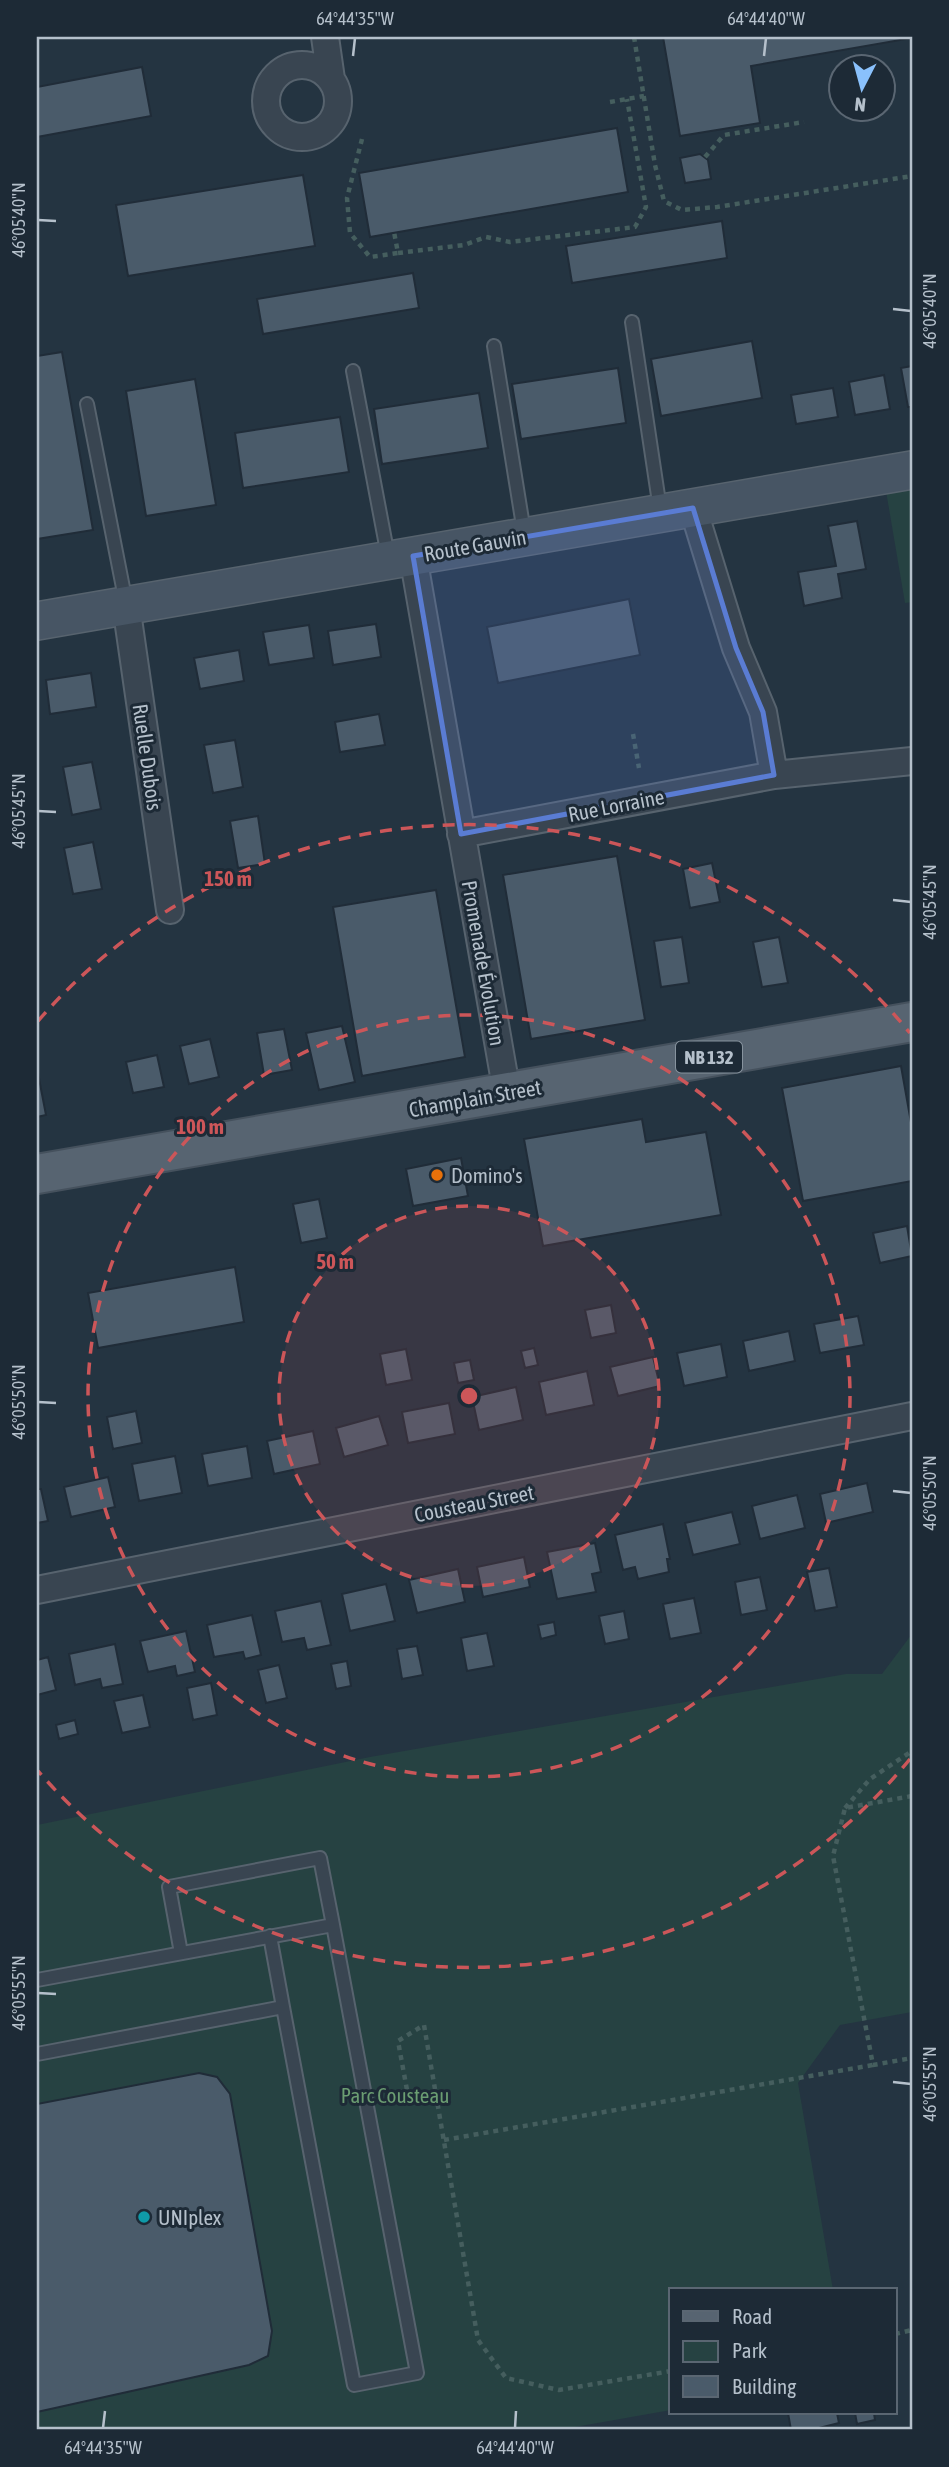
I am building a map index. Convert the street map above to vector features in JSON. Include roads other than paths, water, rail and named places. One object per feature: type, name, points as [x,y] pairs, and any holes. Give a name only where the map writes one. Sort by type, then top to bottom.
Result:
[{"type":"main road","name":"Champlain Street","points":[[37,1174],[912,1022]]},
{"type":"street","points":[[325,37],[331,79]]},
{"type":"street","name":"Route Gauvin","points":[[37,621],[912,470]]},
{"type":"street","points":[[677,510],[763,712],[774,775]]},
{"type":"street","points":[[401,558],[461,834]]},
{"type":"street","name":"Ruelle Dubois","points":[[127,605],[170,910]]},
{"type":"street","name":"Rue Lorraine","points":[[461,834],[774,775],[912,761]]},
{"type":"street","name":"Promenade Évolution","points":[[461,834],[507,1093]]},
{"type":"street","name":"Cousteau Street","points":[[37,1590],[912,1416]]},
{"type":"lane","points":[[632,322],[677,510]]},
{"type":"lane","points":[[494,346],[525,537]]},
{"type":"lane","points":[[353,371],[401,558]]},
{"type":"lane","points":[[87,404],[127,605]]},
{"type":"lane","points":[[181,1953],[169,1887],[320,1858],[417,2373],[354,2385],[270,1937]]},
{"type":"lane","points":[[37,1980],[333,1925]]},
{"type":"lane","points":[[37,2053],[283,2007]]},
{"type":"place","name":"Domino's","points":[[437,1175]]},
{"type":"place","name":"UNIplex","points":[[144,2217]]},
{"type":"park label","name":"Parc Cousteau","points":[[395,2095]]}]
